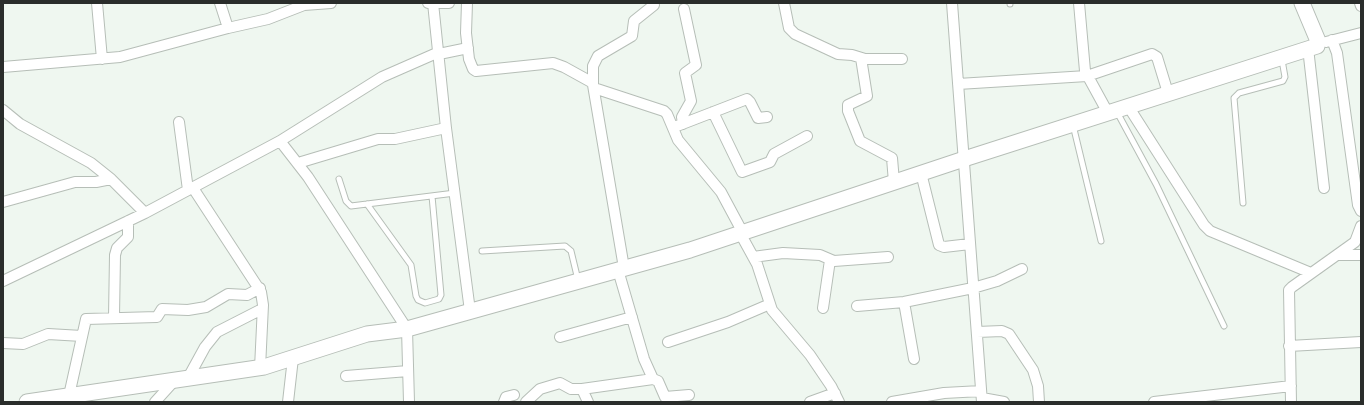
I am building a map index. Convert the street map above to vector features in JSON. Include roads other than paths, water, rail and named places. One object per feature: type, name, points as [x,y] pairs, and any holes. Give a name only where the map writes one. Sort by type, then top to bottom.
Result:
[{"type":"main road","points":[[27,402],[68,399],[182,379],[260,368],[367,334],[407,329],[690,250],[964,159],[1319,44],[1302,3]]},
{"type":"street","points":[[97,3],[102,59]]},
{"type":"street","points":[[220,3],[228,28]]},
{"type":"street","points":[[3,67],[120,57],[228,28],[268,19],[304,5],[331,3]]},
{"type":"street","points":[[449,3],[431,4],[439,53],[446,128],[470,311]]},
{"type":"street","points":[[467,3],[466,26],[470,66],[476,71],[553,63],[564,67],[594,86],[664,111],[678,126],[684,147],[722,192],[753,256],[770,304],[777,317],[810,356],[837,397],[810,402]]},
{"type":"street","points":[[784,3],[789,28],[795,34],[835,53],[852,55],[861,58],[902,59]]},
{"type":"street","points":[[952,3],[982,397]]},
{"type":"street","points":[[1079,3],[1087,76],[1117,110],[1204,225],[1210,231],[1310,273]]},
{"type":"street","points":[[653,379],[644,359],[632,317],[621,269],[594,86],[593,66],[595,59],[632,36],[634,21],[654,5]]},
{"type":"street","points":[[678,126],[691,101],[685,73],[696,65],[684,9]]},
{"type":"street","points":[[1319,44],[1361,33]]},
{"type":"street","points":[[1319,44],[1324,188]]},
{"type":"street","points":[[1319,44],[1337,53],[1358,205],[1361,211]]},
{"type":"street","points":[[3,281],[128,222],[280,141],[382,77],[439,53],[468,48]]},
{"type":"street","points":[[958,84],[1087,76],[1155,55],[1157,56],[1168,93]]},
{"type":"street","points":[[861,58],[867,96],[848,105],[848,111],[860,141],[892,158],[894,182]]},
{"type":"street","points":[[678,126],[747,100],[750,102],[758,118],[767,117]]},
{"type":"street","points":[[3,110],[20,124],[91,163],[112,179],[145,213]]},
{"type":"street","points":[[713,112],[742,172],[770,162],[774,154],[807,136]]},
{"type":"street","points":[[179,122],[190,189],[260,288],[263,296],[260,368]]},
{"type":"street","points":[[298,163],[384,138],[395,139],[446,128]]},
{"type":"street","points":[[280,141],[298,163],[407,329],[409,402]]},
{"type":"street","points":[[921,174],[939,245],[944,247],[970,244]]},
{"type":"street","points":[[3,202],[75,182],[96,182],[112,179]]},
{"type":"street","points":[[114,317],[115,255],[119,245],[128,237],[128,222]]},
{"type":"street","points":[[1292,401],[1288,294],[1292,287],[1310,273],[1356,242],[1361,226]]},
{"type":"street","points":[[753,256],[783,253],[820,255],[830,260],[888,257]]},
{"type":"street","points":[[1337,255],[1361,255]]},
{"type":"street","points":[[823,308],[830,260]]},
{"type":"street","points":[[857,306],[904,302],[973,288],[997,281],[1022,269]]},
{"type":"street","points":[[68,399],[86,319],[159,316],[162,309],[188,310],[206,307],[228,294],[246,295],[260,288]]},
{"type":"street","points":[[904,302],[914,359]]},
{"type":"street","points":[[668,342],[728,322],[770,304]]},
{"type":"street","points":[[155,402],[182,379],[217,332],[262,309]]},
{"type":"street","points":[[560,337],[632,317]]},
{"type":"street","points":[[977,332],[1002,331],[1009,334],[1033,370],[1038,386],[1039,402]]},
{"type":"street","points":[[3,343],[23,344],[48,334],[82,336]]},
{"type":"street","points":[[1290,346],[1361,342]]},
{"type":"street","points":[[288,402],[293,358]]},
{"type":"street","points":[[346,376],[408,371]]},
{"type":"street","points":[[526,402],[542,388],[560,384],[571,389],[582,389],[653,379],[658,381],[665,397],[689,395]]},
{"type":"street","points":[[1161,402],[1208,399],[1291,386]]},
{"type":"street","points":[[582,389],[588,402]]},
{"type":"street","points":[[538,392],[540,402]]},
{"type":"street","points":[[892,402],[944,393],[982,397],[1004,402]]},
{"type":"street","points":[[504,402],[506,397],[514,395]]},
{"type":"lane","points":[[1244,203],[1234,98],[1239,93],[1283,81],[1285,77],[1281,57]]},
{"type":"lane","points":[[1117,110],[1156,184],[1224,326]]},
{"type":"lane","points":[[1073,124],[1101,241]]},
{"type":"lane","points":[[339,179],[348,204],[351,206],[455,193]]},
{"type":"lane","points":[[367,204],[411,265],[416,296],[418,300],[425,303],[439,299],[441,295],[432,196]]},
{"type":"lane","points":[[482,251],[565,246],[571,251],[578,281]]}]
